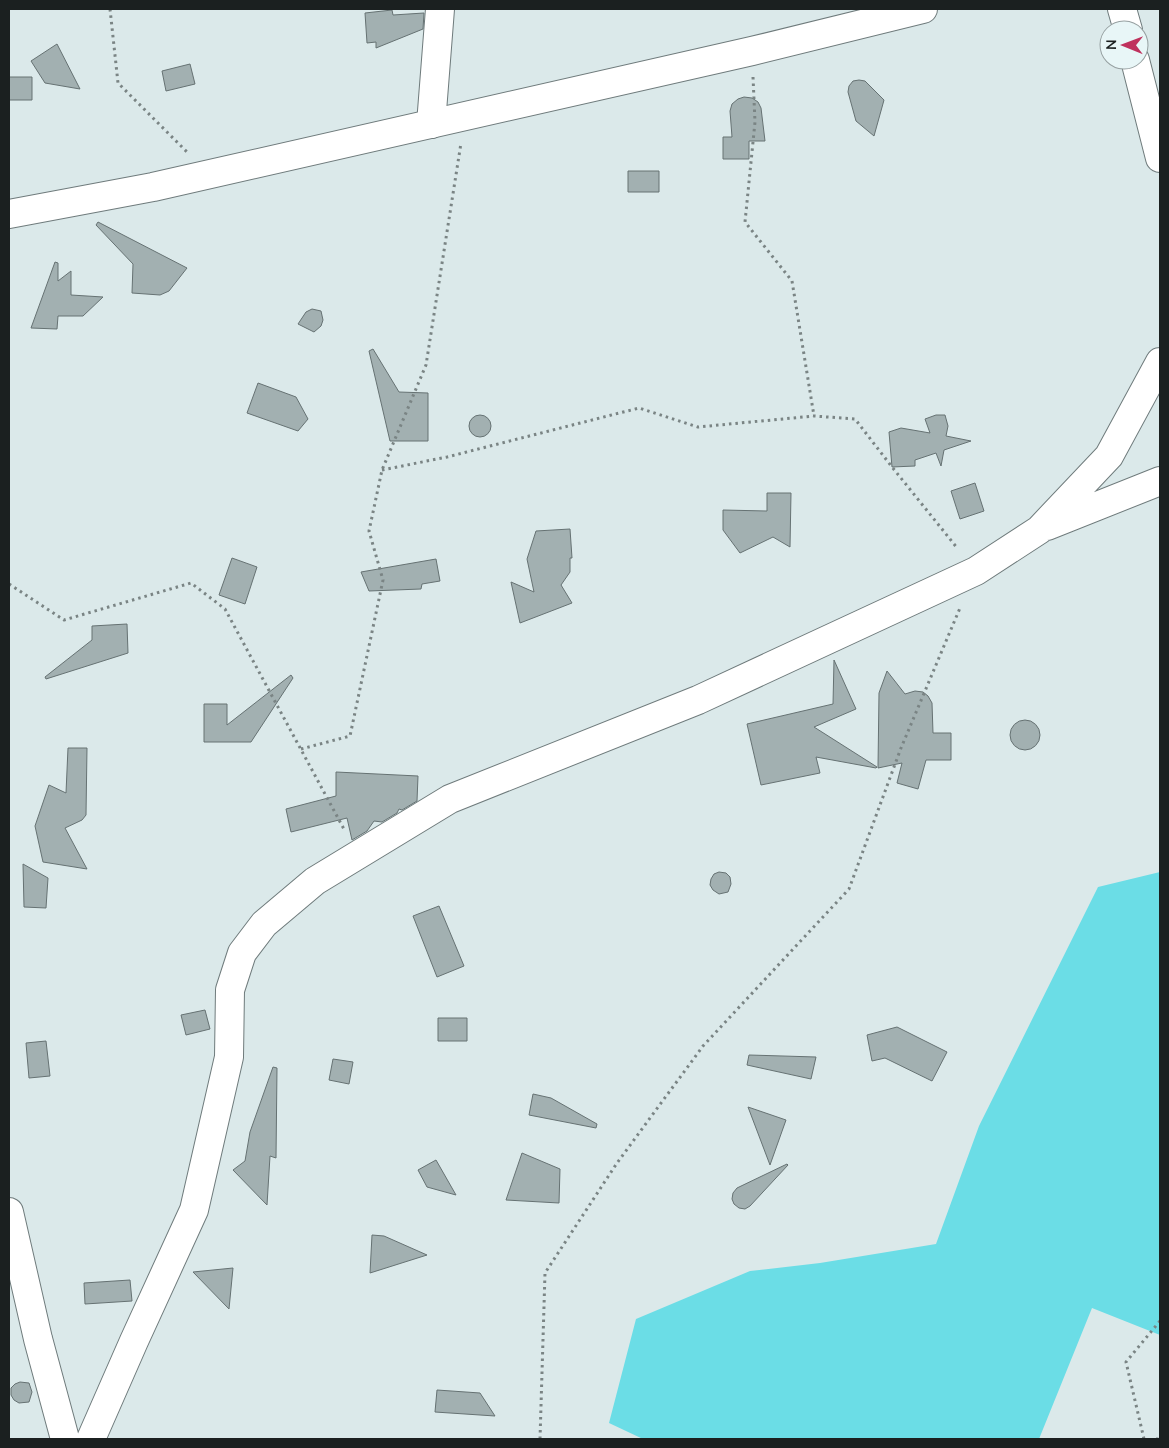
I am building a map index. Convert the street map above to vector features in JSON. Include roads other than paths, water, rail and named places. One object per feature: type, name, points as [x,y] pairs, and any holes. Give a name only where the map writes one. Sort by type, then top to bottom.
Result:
[{"type":"street","points":[[431,124],[440,9]]},
{"type":"street","points":[[9,214],[152,187],[752,51],[923,9]]},
{"type":"street","points":[[1138,70],[1160,158]]},
{"type":"street","points":[[1039,530],[1109,456],[1160,362]]},
{"type":"street","points":[[91,1439],[194,1210],[229,1057],[230,990],[242,953],[264,924],[315,881],[450,800],[698,700],[976,571],[1039,530],[1160,481]]},
{"type":"street","points":[[9,1212],[38,1339],[65,1439]]}]
